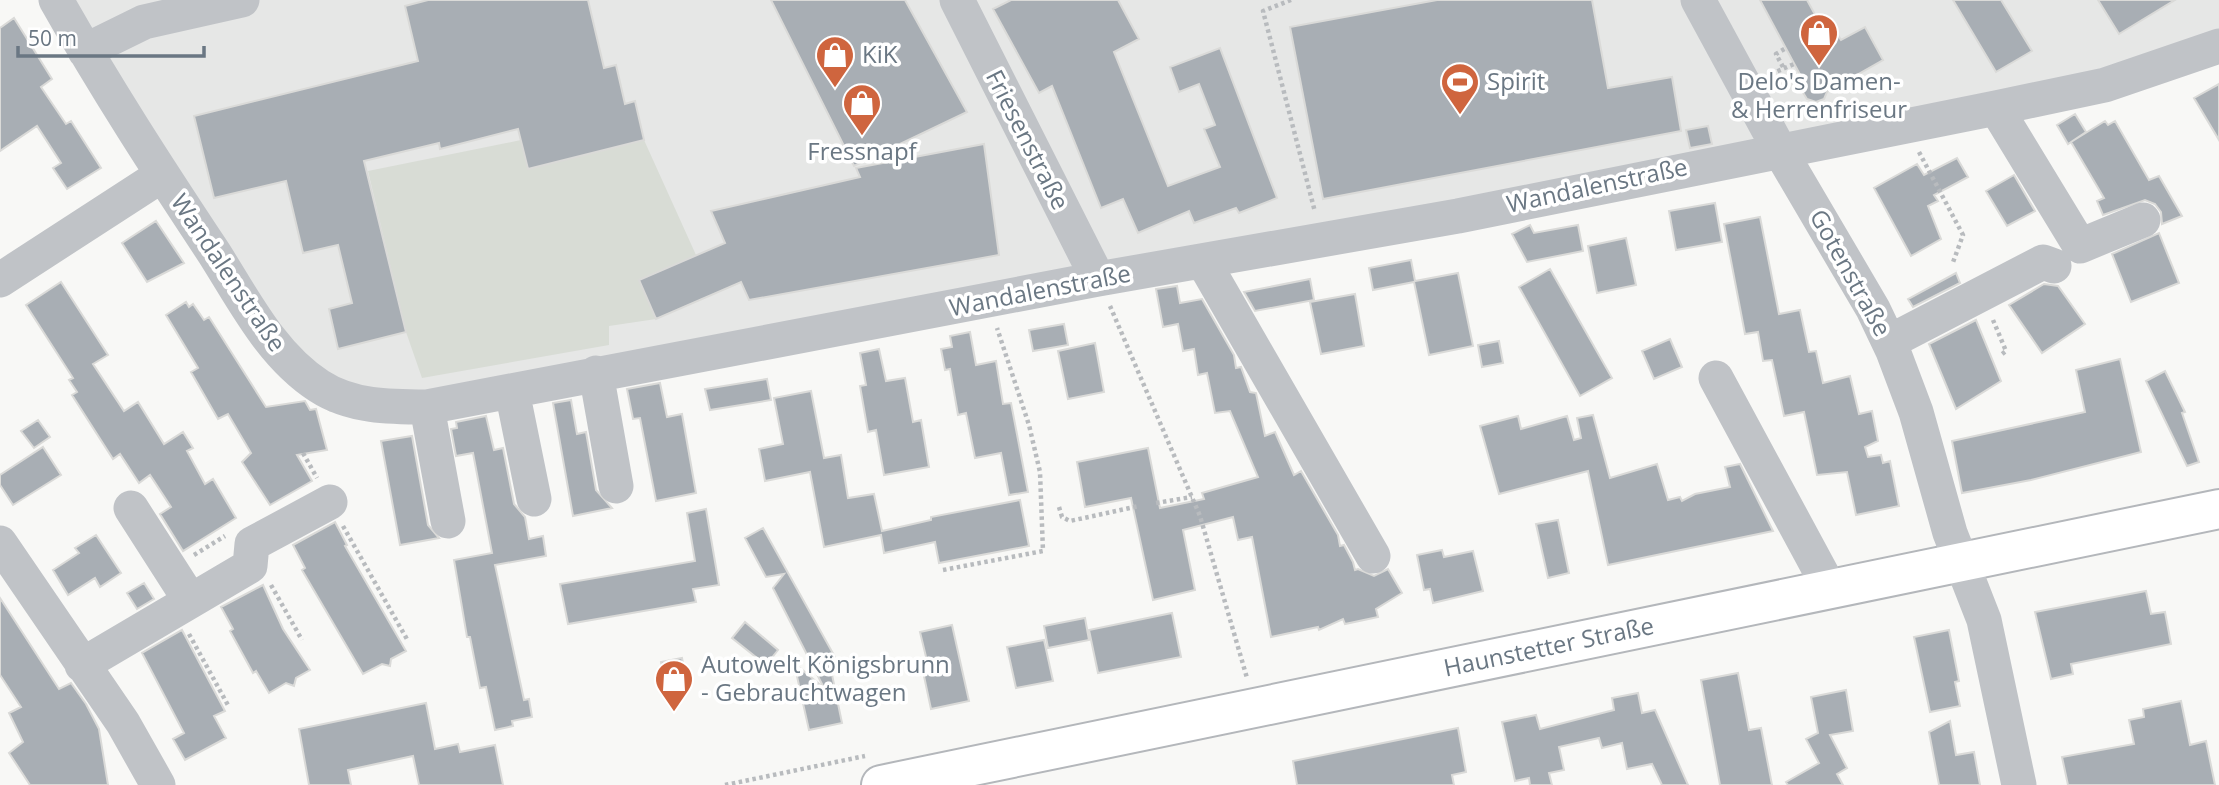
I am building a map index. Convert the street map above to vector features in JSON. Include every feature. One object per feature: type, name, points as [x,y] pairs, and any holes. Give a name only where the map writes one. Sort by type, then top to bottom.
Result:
[{"type":"main road","name":"Haunstetter Straße","points":[[881,785],[939,779],[2219,509]]},
{"type":"street","name":"Wandalenstraße","points":[[56,0],[162,175],[280,354],[319,386],[351,401],[390,407],[427,407],[1098,279],[1458,216],[2105,85],[2219,46]]},
{"type":"street","points":[[85,51],[144,22],[242,0]]},
{"type":"street","name":"Friesenstraße","points":[[957,0],[1098,279]]},
{"type":"street","name":"Gotenstraße","points":[[1698,0],[1889,342],[1916,412],[1950,533],[1984,620],[2019,785]]},
{"type":"street","points":[[1996,108],[2080,246],[2143,220]]},
{"type":"street","points":[[0,279],[162,175]]},
{"type":"street","points":[[1203,261],[1373,556]]},
{"type":"street","points":[[1889,342],[2043,262],[2054,266]]},
{"type":"street","points":[[596,373],[616,486]]},
{"type":"street","points":[[1716,377],[1830,589]]},
{"type":"street","points":[[512,391],[534,499]]},
{"type":"street","points":[[427,407],[448,521]]},
{"type":"street","points":[[82,665],[250,566],[255,544],[330,502]]},
{"type":"street","points":[[131,508],[170,570],[182,604]]},
{"type":"street","points":[[0,543],[123,723],[159,785]]},
{"type":"path","points":[[1291,0],[1264,11],[1322,240]]},
{"type":"path","points":[[1783,67],[1776,54],[1786,48]]},
{"type":"path","points":[[1904,125],[1963,235],[1952,265]]},
{"type":"path","points":[[1098,279],[1192,497],[1247,678]]},
{"type":"path","points":[[1981,294],[2006,351],[2001,355]]},
{"type":"path","points":[[943,570],[1043,551],[1040,472],[1029,425],[987,301]]},
{"type":"path","points":[[1156,503],[1192,497]]},
{"type":"path","points":[[330,502],[408,641]]},
{"type":"path","points":[[1059,507],[1062,517],[1070,521],[1139,506]]},
{"type":"path","points":[[170,570],[237,528],[255,544],[302,640]]},
{"type":"path","points":[[182,604],[229,706]]},
{"type":"shaded area","points":[[54,0],[2219,0],[2219,34],[2091,94],[436,415],[330,412],[271,362]]},
{"type":"shaded area","points":[[521,140],[529,169],[644,140],[696,255],[639,280],[656,319],[609,326],[609,345],[422,378],[406,332],[368,171]]},
{"type":"building","points":[[428,0],[588,0],[604,68],[616,65],[625,104],[635,101],[644,140],[528,169],[518,129],[440,149],[439,143],[364,161],[406,332],[338,349],[329,309],[352,303],[338,245],[303,253],[286,181],[214,198],[194,116],[418,61],[405,6]]},
{"type":"building","points":[[771,0],[905,0],[967,112],[854,166]]},
{"type":"building","points":[[1011,0],[1118,0],[1139,39],[1114,52],[1168,186],[1220,167],[1204,129],[1215,125],[1199,84],[1179,92],[1170,67],[1220,48],[1277,198],[1239,213],[1236,208],[1194,223],[1189,211],[1138,233],[1123,199],[1101,208],[1052,86],[1039,93],[993,9]]},
{"type":"building","name":"Spirit","points":[[1437,0],[1592,0],[1608,88],[1672,77],[1681,131],[1323,199],[1290,27]]},
{"type":"building","points":[[1760,0],[1807,0],[1829,40],[1838,35],[1841,40],[1865,27],[1883,60],[1827,92],[1824,99],[1816,102],[1807,99],[1802,91],[1804,82]]},
{"type":"building","points":[[1953,0],[2001,0],[2032,51],[1996,72]]},
{"type":"building","points":[[2098,0],[2175,0],[2119,34]]},
{"type":"building","points":[[14,18],[52,79],[41,87],[66,124],[71,121],[101,168],[67,189],[53,168],[61,163],[37,126],[0,151],[0,28]]},
{"type":"building","points":[[2219,84],[2219,140],[2194,98]]},
{"type":"building","points":[[2075,114],[2086,132],[2068,144],[2057,125]]},
{"type":"building","points":[[2105,121],[2108,125],[2115,121],[2149,180],[2159,176],[2182,216],[2162,224],[2161,212],[2155,204],[2145,200],[2103,215],[2097,201],[2104,198],[2071,142]]},
{"type":"building","points":[[1708,126],[1712,144],[1690,148],[1686,130]]},
{"type":"building","points":[[984,144],[999,255],[749,300],[741,282],[656,319],[639,280],[725,243],[711,211],[860,177],[856,168]]},
{"type":"building","points":[[1957,158],[1968,177],[1934,195],[1938,201],[1928,206],[1941,239],[1911,256],[1874,188],[1917,164],[1924,175]]},
{"type":"building","points":[[2014,175],[2035,211],[2007,226],[1986,191]]},
{"type":"building","points":[[1715,203],[1722,242],[1676,250],[1669,211]]},
{"type":"building","points":[[1760,217],[1779,314],[1800,310],[1809,352],[1816,351],[1823,383],[1850,376],[1859,414],[1872,411],[1878,441],[1865,447],[1868,457],[1881,455],[1883,463],[1890,461],[1899,506],[1856,515],[1847,472],[1817,475],[1804,412],[1784,416],[1772,360],[1763,361],[1758,332],[1745,334],[1724,224]]},
{"type":"building","points":[[156,221],[184,263],[147,282],[122,243]]},
{"type":"building","points":[[1530,225],[1534,233],[1578,225],[1583,251],[1527,262],[1512,234]]},
{"type":"building","points":[[2159,233],[2179,283],[2131,302],[2112,254]]},
{"type":"building","points":[[1626,238],[1636,285],[1597,293],[1588,246]]},
{"type":"building","points":[[1411,260],[1415,281],[1458,273],[1473,346],[1429,355],[1414,282],[1373,290],[1369,268]]},
{"type":"building","points":[[1550,269],[1612,378],[1580,396],[1519,287]]},
{"type":"building","points":[[1956,273],[1960,283],[1913,307],[1908,299]]},
{"type":"building","points":[[1310,279],[1314,300],[1255,311],[1244,292]]},
{"type":"building","points":[[61,282],[108,355],[93,364],[124,411],[138,402],[164,444],[183,432],[193,448],[187,451],[205,484],[213,479],[236,518],[183,551],[160,514],[171,507],[150,475],[139,483],[120,454],[113,459],[72,395],[77,392],[69,380],[73,378],[26,305]]},
{"type":"building","points":[[2044,284],[2058,286],[2085,324],[2042,353],[2009,305]]},
{"type":"building","points":[[1177,286],[1180,303],[1202,299],[1234,355],[1236,368],[1241,367],[1250,392],[1256,393],[1265,436],[1275,432],[1294,475],[1301,471],[1338,535],[1340,546],[1344,545],[1355,570],[1374,576],[1388,569],[1402,593],[1376,609],[1378,617],[1345,624],[1343,619],[1319,630],[1318,627],[1271,637],[1252,537],[1238,540],[1233,517],[1183,530],[1195,590],[1153,600],[1131,498],[1085,507],[1077,462],[1148,448],[1160,508],[1204,499],[1202,493],[1258,477],[1230,411],[1215,413],[1207,373],[1198,375],[1194,349],[1183,351],[1178,324],[1163,327],[1156,289]]},
{"type":"building","points":[[1355,294],[1364,346],[1321,354],[1310,302]]},
{"type":"building","points":[[186,302],[189,307],[193,304],[204,320],[209,317],[266,407],[305,401],[310,410],[316,409],[327,450],[297,455],[312,481],[270,505],[242,462],[251,453],[228,414],[218,419],[191,372],[198,368],[166,315]]},
{"type":"building","points":[[1976,320],[2001,381],[1956,409],[1929,344]]},
{"type":"building","points":[[1064,324],[1068,345],[1033,351],[1029,330]]},
{"type":"building","points":[[970,332],[976,365],[996,361],[1003,404],[1011,403],[1028,492],[1009,495],[1001,453],[975,458],[966,413],[958,415],[950,369],[945,370],[941,349],[952,347],[950,336]]},
{"type":"building","points":[[1670,339],[1682,367],[1654,379],[1642,351]]},
{"type":"building","points":[[1499,341],[1503,363],[1482,367],[1478,345]]},
{"type":"building","points":[[1095,343],[1104,392],[1068,399],[1058,351]]},
{"type":"building","points":[[879,349],[886,381],[905,378],[913,422],[921,420],[929,467],[884,475],[876,430],[868,432],[860,386],[866,385],[860,353]]},
{"type":"building","points":[[2120,359],[2141,452],[2031,480],[1962,493],[1952,441],[2085,412],[2076,370]]},
{"type":"building","points":[[2165,371],[2185,412],[2182,413],[2199,462],[2187,466],[2146,381]]},
{"type":"building","points":[[767,379],[771,400],[710,410],[705,389]]},
{"type":"building","points":[[660,383],[667,417],[682,414],[696,493],[656,501],[640,418],[633,419],[627,389]]},
{"type":"building","points":[[811,391],[824,458],[841,455],[848,498],[874,494],[882,531],[931,520],[931,517],[1020,500],[1029,546],[939,563],[935,542],[884,553],[881,535],[824,547],[810,472],[765,481],[759,449],[783,444],[774,398]]},
{"type":"building","points":[[571,400],[577,434],[586,432],[596,490],[612,508],[573,516],[553,403]]},
{"type":"building","points":[[1593,415],[1610,478],[1657,464],[1668,500],[1680,497],[1682,501],[1695,494],[1730,487],[1725,467],[1740,464],[1773,531],[1608,565],[1588,471],[1499,494],[1480,426],[1518,416],[1521,429],[1567,416],[1574,440],[1581,438],[1577,418]]},
{"type":"building","points":[[486,416],[494,450],[503,448],[514,504],[525,517],[529,539],[543,536],[546,556],[495,565],[524,700],[529,699],[532,717],[512,721],[513,726],[495,730],[486,687],[480,688],[470,637],[467,637],[454,560],[492,553],[473,453],[456,456],[451,429],[457,428],[456,422]]},
{"type":"building","points":[[38,420],[50,437],[34,448],[21,431]]},
{"type":"building","points":[[412,436],[428,525],[439,538],[400,545],[381,441]]},
{"type":"building","points":[[43,447],[61,475],[13,505],[0,485],[0,475]]},
{"type":"building","points":[[706,509],[719,585],[693,589],[696,602],[568,624],[560,584],[695,561],[687,513]]},
{"type":"building","points":[[1558,520],[1569,573],[1548,578],[1536,524]]},
{"type":"building","points":[[335,522],[347,545],[345,546],[406,651],[391,659],[390,666],[382,664],[363,674],[302,570],[305,568],[293,545]]},
{"type":"building","points":[[763,528],[835,657],[829,660],[842,723],[809,730],[794,663],[824,688],[773,588],[784,574],[766,577],[745,538]]},
{"type":"building","points":[[96,535],[121,573],[100,587],[95,578],[68,595],[53,570],[79,553],[75,548]]},
{"type":"building","points":[[1442,550],[1444,557],[1473,551],[1483,591],[1433,603],[1430,589],[1424,590],[1417,555]]},
{"type":"building","points":[[144,583],[154,599],[137,609],[127,593]]},
{"type":"building","points":[[263,585],[283,629],[310,670],[296,678],[294,686],[286,683],[269,693],[256,671],[253,673],[230,631],[233,629],[221,607]]},
{"type":"building","points":[[2146,591],[2151,614],[2165,612],[2171,644],[2071,664],[2073,674],[2051,679],[2035,612]]},
{"type":"building","points":[[0,598],[59,689],[71,683],[86,704],[99,729],[108,785],[30,785],[9,753],[23,742],[9,713],[21,707],[0,675]]},
{"type":"building","points":[[1172,613],[1181,657],[1098,673],[1089,630]]},
{"type":"building","points":[[1085,618],[1089,640],[1048,648],[1044,626]]},
{"type":"building","points":[[745,622],[778,650],[766,665],[732,638]]},
{"type":"building","points":[[952,625],[969,701],[931,709],[921,662],[927,661],[920,632]]},
{"type":"building","points":[[182,630],[225,711],[214,716],[226,738],[185,760],[173,739],[184,733],[142,653]]},
{"type":"building","points":[[1949,630],[1959,681],[1955,682],[1960,706],[1930,712],[1914,637]]},
{"type":"building","points":[[1044,640],[1053,681],[1016,688],[1007,647]]},
{"type":"building","points":[[682,658],[686,679],[665,683],[661,662]]},
{"type":"building","points":[[1738,673],[1749,730],[1761,728],[1772,785],[1720,785],[1701,680]]},
{"type":"building","points":[[1846,690],[1853,731],[1830,735],[1847,768],[1837,774],[1843,785],[1788,785],[1786,782],[1819,763],[1806,739],[1818,733],[1811,697]]},
{"type":"building","points":[[1638,693],[1642,713],[1655,710],[1688,785],[1662,785],[1652,764],[1627,769],[1622,743],[1602,748],[1599,738],[1559,747],[1564,770],[1549,773],[1552,785],[1530,785],[1529,778],[1515,781],[1502,722],[1536,715],[1540,729],[1614,710],[1612,698]]},
{"type":"building","points":[[2181,701],[2190,745],[2206,741],[2215,785],[2068,785],[2062,757],[2134,744],[2129,720],[2144,717],[2143,709]]},
{"type":"building","points":[[426,703],[435,749],[458,744],[460,752],[495,745],[503,785],[419,785],[413,756],[348,770],[351,785],[309,785],[299,729]]},
{"type":"building","points":[[1950,721],[1956,755],[1974,752],[1980,785],[1939,785],[1929,732]]},
{"type":"building","points":[[1458,728],[1466,772],[1452,775],[1454,785],[1297,785],[1293,761]]},
{"type":"place","name":"Delo's Damen- & Herrenfriseur","points":[[1819,67]]},
{"type":"place","name":"KiK","points":[[835,89]]},
{"type":"place","name":"Spirit","points":[[1460,116]]},
{"type":"place","name":"Fressnapf","points":[[862,137]]},
{"type":"place","name":"Autowelt Königsbrunn - Gebrauchtwagen","points":[[674,713]]}]
